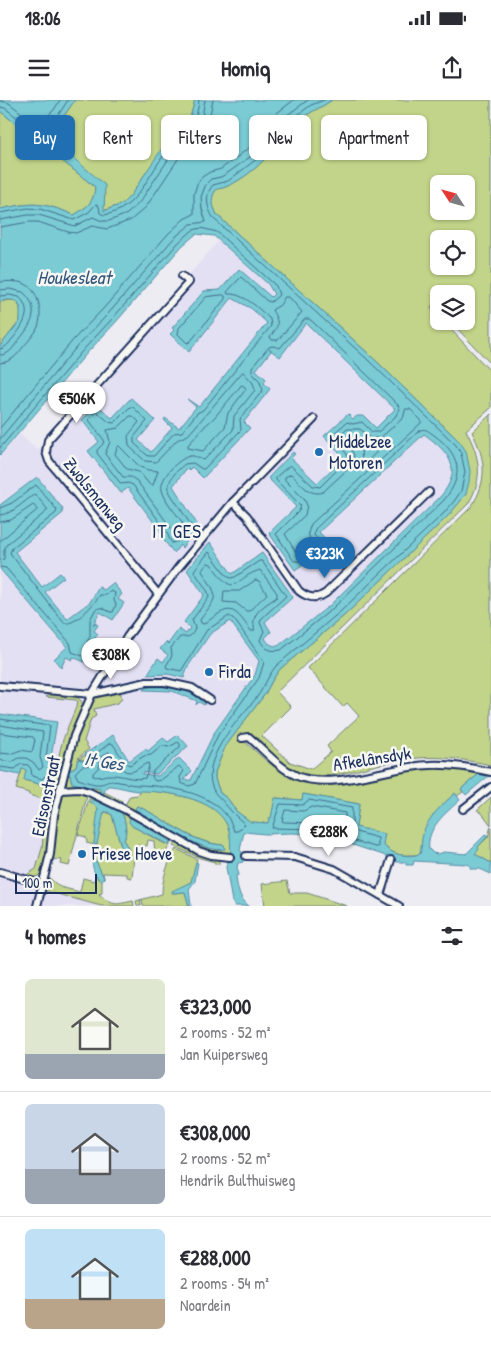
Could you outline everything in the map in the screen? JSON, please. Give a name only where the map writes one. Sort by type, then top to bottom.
[{"type":"street","name":"Zwolsmanweg","points":[[158,594],[149,586],[49,461],[46,452],[48,440],[189,282],[182,276]]},
{"type":"street","name":"Edisonstraat","points":[[37,906],[50,854],[54,815],[74,736],[92,694],[127,636],[158,594],[233,502],[314,419]]},
{"type":"street","points":[[233,502],[247,516],[299,591],[308,597],[315,598],[326,593],[429,492]]},
{"type":"street","points":[[0,686],[92,694],[147,682],[165,682],[192,688],[210,700]]},
{"type":"street","name":"Afkelânsdyk","points":[[242,738],[249,737],[281,766],[298,776],[325,782],[430,765],[460,766],[491,772]]},
{"type":"street","points":[[463,809],[491,787]]},
{"type":"street","points":[[60,790],[79,789],[89,792],[124,809],[199,851],[211,855],[230,857]]},
{"type":"street","points":[[246,856],[285,856],[303,859],[334,870],[399,906]]},
{"type":"street","points":[[380,895],[391,860]]},
{"type":"street","points":[[0,872],[42,884]]},
{"type":"shaded area","points":[[219,240],[268,284],[275,294],[310,325],[395,409],[441,447],[452,465],[450,483],[440,497],[329,606],[278,646],[220,723],[191,780],[142,774],[167,742],[163,738],[147,752],[145,749],[129,761],[113,735],[86,755],[89,762],[71,770],[59,766],[51,758],[57,722],[0,714],[0,455],[20,434],[37,450]]},
{"type":"shaded area","points":[[0,764],[45,775],[49,817],[39,880],[114,906],[0,906]]},
{"type":"green space","points":[[75,100],[195,100],[191,115],[161,115],[161,151],[131,195],[122,204],[103,211],[105,194],[72,160],[75,160],[75,115],[64,115]]},
{"type":"green space","points":[[332,100],[491,100],[491,364],[459,330],[475,330],[475,285],[430,285],[430,330],[451,330],[491,372],[491,408],[466,430],[477,458],[478,467],[478,476],[473,494],[468,504],[277,692],[291,707],[262,736],[290,762],[311,769],[331,752],[327,746],[359,716],[347,703],[343,707],[308,668],[471,507],[480,488],[483,470],[480,451],[472,432],[491,414],[491,765],[454,759],[418,758],[335,775],[304,774],[282,763],[250,732],[243,740],[278,769],[302,782],[316,785],[348,783],[404,769],[424,767],[481,772],[461,789],[463,792],[457,796],[455,793],[436,812],[424,833],[420,854],[414,855],[400,855],[392,852],[356,827],[359,804],[303,794],[302,800],[276,798],[268,823],[250,822],[236,811],[228,799],[220,793],[215,779],[215,772],[225,747],[265,694],[280,669],[345,615],[448,516],[466,494],[460,442],[371,356],[217,215],[214,208],[212,198],[217,189],[229,186],[248,174],[264,160],[311,160],[311,115],[307,115]]},
{"type":"green space","points":[[0,111],[15,123],[15,160],[61,160],[95,187],[91,201],[74,215],[38,204],[0,209]]},
{"type":"green space","points":[[16,300],[19,303],[20,321],[0,346],[0,302]]},
{"type":"green space","points":[[120,691],[122,698],[118,703],[94,709],[96,716],[91,719],[84,741],[89,749],[78,758],[85,755],[89,761],[78,759],[76,766],[71,770],[68,769],[78,736],[93,699]]},
{"type":"green space","points":[[49,694],[73,696],[81,700],[83,704],[63,768],[59,766],[60,751],[78,702],[76,700],[46,697]]},
{"type":"green space","points":[[22,769],[27,770],[24,780],[48,786],[50,776],[57,771],[62,772],[49,819],[46,819],[43,815],[45,800],[16,789]]},
{"type":"green space","points":[[67,774],[70,775],[72,783],[101,789],[100,792],[103,794],[104,792],[122,801],[120,805],[66,788],[64,786]]},
{"type":"green space","points":[[141,790],[177,795],[190,798],[214,809],[228,827],[231,854],[214,854],[199,849],[124,807],[130,796],[138,795]],"holes":[[[137,806],[200,840],[224,845],[222,850],[199,845],[188,840],[135,809]]]},
{"type":"green space","points":[[67,792],[78,792],[87,796],[69,866],[61,864],[62,860],[51,859],[56,820],[62,795]]},
{"type":"green space","points":[[92,796],[121,810],[171,839],[164,855],[155,856],[154,841],[148,840],[147,846],[135,845],[132,878],[127,877],[127,874],[103,873],[104,878],[94,857],[103,814],[106,812],[112,815],[121,846],[125,843],[125,823],[122,813],[102,803],[92,803],[98,807],[98,817],[94,845],[87,843],[86,837],[78,835],[89,799]],"holes":[[[130,817],[170,841],[165,844],[132,826]]]},
{"type":"green space","points":[[491,797],[491,825],[482,813],[477,810]]},
{"type":"green space","points":[[44,826],[49,826],[49,841],[44,868],[34,878],[27,877],[28,874],[36,869],[42,848]]},
{"type":"green space","points":[[491,826],[491,863],[475,854],[477,848],[488,837]]},
{"type":"green space","points":[[175,843],[200,854],[217,858],[220,864],[215,864],[215,862],[200,858],[173,846]]},
{"type":"green space","points":[[176,849],[197,859],[191,882],[172,892],[185,892],[189,906],[143,906],[142,900],[140,900],[141,906],[137,906],[136,901],[162,894],[166,871]]},
{"type":"green space","points":[[96,874],[98,879],[102,880],[102,893],[99,894],[114,904],[133,901],[134,906],[101,906],[46,891],[45,894],[43,891],[48,877],[60,887],[80,892],[83,878],[94,881]]},
{"type":"green space","points":[[287,881],[290,893],[307,893],[347,906],[265,906],[262,884]]},
{"type":"water","points":[[0,100],[75,100],[64,115],[15,115],[15,123],[0,111]]},
{"type":"water","points":[[195,100],[332,100],[307,115],[249,115],[249,160],[264,160],[248,174],[229,186],[217,189],[212,198],[214,208],[217,215],[371,356],[460,442],[466,451],[470,471],[469,482],[466,494],[448,516],[345,615],[280,669],[265,694],[225,747],[215,772],[215,779],[220,793],[228,799],[236,811],[251,822],[268,823],[269,818],[271,818],[275,798],[302,800],[303,794],[359,804],[356,827],[385,834],[383,844],[386,848],[395,853],[405,855],[420,854],[422,836],[428,822],[455,793],[460,800],[438,821],[431,834],[429,849],[433,853],[438,854],[444,852],[466,854],[486,834],[488,836],[478,847],[479,849],[475,854],[491,863],[491,874],[480,869],[471,869],[466,864],[414,861],[413,865],[406,865],[406,862],[397,862],[383,855],[344,842],[313,834],[244,832],[240,850],[243,862],[238,863],[239,875],[236,875],[239,892],[249,906],[235,906],[232,902],[226,867],[231,859],[230,833],[221,816],[211,808],[200,802],[161,792],[138,791],[107,786],[103,794],[100,792],[100,789],[72,783],[70,775],[58,771],[53,777],[50,777],[48,786],[24,780],[26,770],[22,769],[20,775],[0,771],[0,714],[57,722],[51,758],[58,761],[59,766],[71,770],[76,766],[78,759],[89,762],[85,754],[113,735],[129,761],[145,749],[148,751],[163,738],[168,742],[178,735],[188,746],[157,774],[143,772],[142,774],[158,776],[179,758],[192,771],[183,780],[191,780],[214,733],[255,675],[259,661],[230,621],[210,634],[187,668],[184,678],[168,674],[147,675],[158,658],[163,662],[168,655],[160,649],[166,642],[168,644],[179,629],[186,634],[190,628],[184,622],[204,595],[187,570],[210,542],[232,574],[262,553],[293,597],[265,622],[271,632],[265,638],[267,642],[278,646],[329,606],[440,497],[451,478],[452,470],[446,454],[424,434],[319,532],[329,543],[324,548],[327,552],[316,563],[309,557],[295,570],[269,533],[296,507],[268,478],[293,452],[295,454],[291,458],[317,483],[344,458],[324,436],[348,414],[353,419],[357,416],[364,416],[376,428],[395,409],[306,323],[280,357],[269,349],[271,351],[256,370],[266,379],[264,383],[270,389],[244,422],[250,428],[203,478],[192,467],[189,470],[187,468],[173,486],[199,527],[191,532],[192,535],[182,548],[180,545],[174,553],[162,538],[164,536],[128,488],[121,493],[88,451],[99,442],[82,420],[89,413],[86,408],[93,401],[112,418],[131,398],[155,420],[138,440],[151,452],[172,428],[164,420],[165,418],[179,428],[196,407],[187,399],[199,407],[267,323],[252,309],[232,298],[189,352],[170,334],[174,330],[172,328],[204,291],[220,290],[239,269],[271,297],[274,294],[268,284],[214,236],[196,234],[182,246],[0,455],[0,346],[20,321],[20,306],[18,305],[19,303],[13,300],[0,302],[0,209],[38,204],[74,215],[89,204],[95,187],[61,160],[75,159],[105,185],[104,211],[122,204],[131,195],[161,150],[161,160],[239,160],[239,115],[191,115]]},
{"type":"water","points":[[37,477],[63,509],[63,513],[15,552],[42,587],[60,573],[64,577],[45,592],[67,619],[90,602],[99,587],[104,590],[113,583],[122,594],[118,599],[124,603],[113,620],[100,612],[93,625],[95,623],[98,625],[94,631],[98,634],[91,644],[101,650],[91,665],[73,657],[72,660],[66,657],[61,668],[54,659],[67,647],[0,569],[0,505]]},
{"type":"water","points":[[166,687],[187,692],[205,703],[204,705],[199,702],[196,705],[197,701],[172,691],[143,690],[144,688]]},
{"type":"water","points":[[481,772],[491,774],[466,795],[461,789]]},
{"type":"water","points":[[92,799],[122,813],[126,827],[124,841],[129,850],[128,854],[121,846],[112,815],[104,812],[94,857],[104,878],[101,881],[95,874],[92,864],[96,847],[94,843],[98,808],[90,802]]},
{"type":"water","points":[[137,806],[201,840],[212,844],[224,845],[225,849],[205,847],[193,842],[135,809]]},
{"type":"water","points":[[130,817],[170,841],[169,845],[132,826],[129,822]]},
{"type":"water","points":[[196,862],[198,863],[195,881],[189,889],[191,906],[189,906],[185,892],[172,893],[172,891],[191,882]]},
{"type":"place","name":"Middelzee Motoren","points":[[319,452]]},
{"type":"place","name":"Firda","points":[[209,672]]},
{"type":"place","name":"Friese Hoeve","points":[[82,854]]},
{"type":"district","name":"IT GES","points":[[177,531]]},
{"type":"water label","name":"Houkesleat","points":[[74,277]]},
{"type":"water label","name":"It Ges","points":[[104,761]]}]
